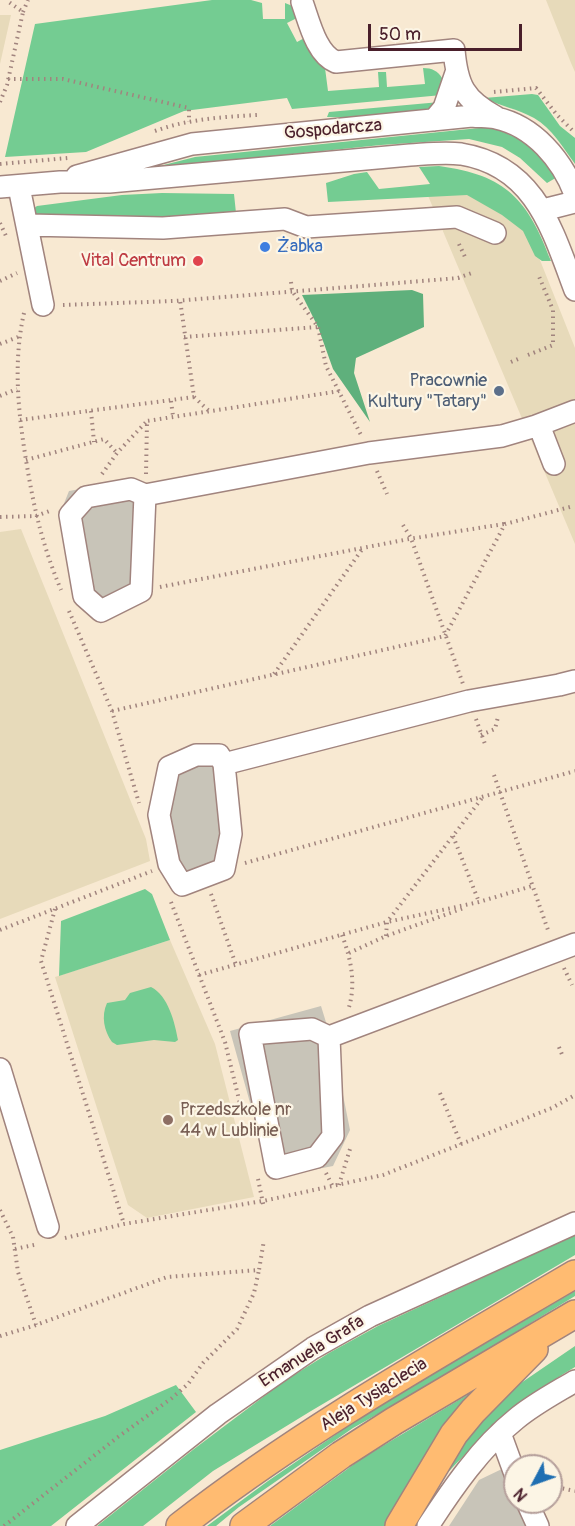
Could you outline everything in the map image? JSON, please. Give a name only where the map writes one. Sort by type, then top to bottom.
[{"type":"main road","name":"Aleja Tysiąclecia","points":[[180,1526],[267,1463],[411,1371],[575,1274]]},
{"type":"main road","name":"Aleja Tysiąclecia","points":[[244,1526],[341,1455],[568,1318]]},
{"type":"main road","points":[[399,1526],[434,1465],[461,1426],[491,1392],[568,1318]]},
{"type":"street","points":[[300,1],[327,30],[343,61],[454,50],[456,73],[462,88],[480,109],[496,118]]},
{"type":"street","points":[[435,120],[444,108],[456,73]]},
{"type":"street","name":"Gospodarcza","points":[[60,182],[192,144],[472,116],[496,118],[529,131],[561,165],[575,194]]},
{"type":"street","name":"Gospodarcza","points":[[10,187],[60,182],[109,182],[442,153],[479,158],[499,166],[531,193],[543,210],[575,290]]},
{"type":"street","points":[[10,187],[28,225],[43,306]]},
{"type":"street","points":[[543,210],[575,202]]},
{"type":"street","points":[[28,225],[163,228],[285,219],[306,227],[457,217],[495,233]]},
{"type":"street","points":[[146,495],[141,591],[101,611],[84,596],[70,515],[86,497],[131,489],[146,495],[369,453],[502,436],[575,411]]},
{"type":"street","points":[[542,433],[554,464]]},
{"type":"street","points":[[225,764],[469,701],[559,686],[575,681]]},
{"type":"street","points":[[196,755],[219,755],[225,764],[231,834],[214,873],[183,885],[170,864],[159,815],[169,767],[196,755]]},
{"type":"street","points":[[335,1035],[333,1136],[317,1156],[276,1167],[250,1034],[312,1029],[335,1035],[565,948]]},
{"type":"street","points":[[0,1069],[48,1227]]},
{"type":"street","name":"Emanuela Grafa","points":[[77,1526],[218,1414],[313,1348],[370,1316],[575,1223]]},
{"type":"street","points":[[428,1526],[450,1491],[500,1433],[532,1407],[575,1381]]},
{"type":"street","points":[[500,1433],[508,1454]]},
{"type":"path","points":[[6,0],[23,12]]},
{"type":"path","points":[[0,102],[28,0]]},
{"type":"path","points":[[8,79],[63,79],[189,108],[189,122]]},
{"type":"path","points":[[0,223],[9,242]]},
{"type":"path","points":[[459,244],[465,257]]},
{"type":"path","points":[[0,281],[23,270]]},
{"type":"path","points":[[0,344],[18,337],[43,306],[180,300],[458,278],[472,273]]},
{"type":"path","points":[[528,355],[553,345],[553,310],[538,274]]},
{"type":"path","points":[[291,282],[292,291],[318,327],[326,366],[340,391],[387,494]]},
{"type":"path","points":[[180,300],[194,397],[209,411]]},
{"type":"path","points":[[184,337],[318,327]]},
{"type":"path","points":[[18,337],[17,389],[26,460],[36,516],[45,549],[64,599]]},
{"type":"path","points":[[511,362],[518,359]]},
{"type":"path","points":[[0,396],[17,389]]},
{"type":"path","points":[[146,495],[147,421],[340,391]]},
{"type":"path","points":[[20,420],[194,397]]},
{"type":"path","points":[[171,401],[173,416]]},
{"type":"path","points":[[91,411],[94,442]]},
{"type":"path","points":[[26,460],[104,439],[117,453]]},
{"type":"path","points":[[141,591],[411,538],[505,524],[570,507]]},
{"type":"path","points":[[112,711],[445,636],[505,524]]},
{"type":"path","points":[[403,525],[411,538],[485,744]]},
{"type":"path","points":[[273,675],[364,548]]},
{"type":"path","points":[[68,609],[112,711],[142,812]]},
{"type":"path","points":[[236,965],[214,873],[575,771]]},
{"type":"path","points":[[494,775],[532,886],[565,948],[572,985]]},
{"type":"path","points":[[386,936],[387,922],[482,797]]},
{"type":"path","points":[[453,836],[479,902]]},
{"type":"path","points":[[0,930],[170,864]]},
{"type":"path","points":[[349,953],[386,936],[479,902],[532,886]]},
{"type":"path","points":[[170,899],[225,1042],[244,1121]]},
{"type":"path","points":[[199,975],[387,922],[479,902]]},
{"type":"path","points":[[55,909],[42,961],[124,1224]]},
{"type":"path","points":[[335,1035],[354,991],[349,953],[342,935]]},
{"type":"path","points":[[559,1047],[563,1057]]},
{"type":"path","points":[[440,1093],[461,1144]]},
{"type":"path","points":[[339,1185],[351,1145]]},
{"type":"path","points":[[257,1178],[264,1208]]},
{"type":"path","points":[[0,1210],[13,1237],[18,1272],[36,1325]]},
{"type":"path","points":[[4,1526],[188,1384],[203,1363],[237,1329],[247,1312],[260,1270],[264,1240]]},
{"type":"path","points":[[0,1336],[167,1277],[260,1270]]},
{"type":"shaded area","points":[[546,0],[575,0],[575,72],[571,63]]},
{"type":"shaded area","points":[[0,15],[11,15],[0,64]]},
{"type":"shaded area","points":[[469,190],[528,230],[575,348],[575,544],[426,191]]},
{"type":"shaded area","points":[[136,479],[153,487],[146,597],[106,620],[81,602],[59,516],[69,491]]},
{"type":"shaded area","points":[[21,529],[146,839],[150,861],[0,919],[0,532]]},
{"type":"shaded area","points":[[220,747],[230,875],[182,893],[164,861],[163,763]]},
{"type":"shaded area","name":"Przedszkole nr 44 w Lublinie","points":[[170,940],[215,1044],[254,1197],[147,1218],[128,1205],[55,977]]},
{"type":"shaded area","points":[[321,1006],[333,1045],[350,1130],[333,1166],[271,1178],[230,1031]]},
{"type":"shaded area","points":[[503,1468],[503,1514],[524,1514],[529,1526],[449,1526],[479,1480]]},
{"type":"green space","points":[[212,0],[251,0],[262,3],[263,19],[285,19],[285,3],[295,7],[301,16],[287,23],[297,42],[310,35],[325,68],[328,91],[379,87],[378,72],[386,72],[387,87],[425,84],[423,68],[434,70],[442,78],[442,95],[292,109],[287,98],[184,111],[86,152],[5,157],[35,24]]},
{"type":"green space","points":[[538,95],[560,126],[575,138],[575,164],[557,139],[540,122],[522,112],[484,98]]},
{"type":"green space","points":[[440,102],[431,113],[366,118],[327,117],[329,112]]},
{"type":"green space","points":[[489,127],[529,145],[559,176],[547,183],[520,158],[502,147],[469,139],[381,145],[148,169],[195,157]]},
{"type":"green space","points":[[439,166],[482,176],[512,194],[533,222],[551,261],[542,261],[535,256],[523,231],[502,215],[467,195],[328,202],[326,183],[367,172],[379,189],[430,184],[419,167]]},
{"type":"green space","points":[[234,194],[236,213],[183,219],[34,218],[33,209],[37,206],[122,195]]},
{"type":"green space","points":[[412,290],[423,294],[424,327],[356,358],[354,373],[370,422],[333,369],[318,327],[302,295]]},
{"type":"green space","points":[[145,889],[152,894],[170,940],[59,976],[61,921]]},
{"type":"green space","points":[[151,987],[162,996],[166,1003],[173,1018],[178,1040],[175,1042],[154,1040],[117,1045],[112,1042],[104,1023],[107,1003],[125,1000],[130,993]]},
{"type":"green space","points":[[575,1235],[575,1255],[213,1471],[143,1526],[97,1526],[283,1382],[329,1353],[378,1326]]},
{"type":"green space","points":[[575,1291],[575,1296],[424,1388],[353,1428],[239,1507],[216,1526],[207,1526],[370,1411]]},
{"type":"green space","points":[[575,1346],[575,1367],[537,1392],[503,1419],[440,1481],[462,1444],[502,1396]]},
{"type":"green space","points":[[176,1385],[196,1412],[51,1526],[0,1526],[0,1450],[105,1416]]},
{"type":"green space","points":[[477,1389],[390,1526],[270,1526],[361,1459]]},
{"type":"place","name":"Żabka","points":[[265,247]]},
{"type":"place","name":"Vital Centrum","points":[[198,261]]},
{"type":"place","name":"Pracownie Kultury \"Tatary\"","points":[[499,391]]},
{"type":"place","name":"Przedszkole nr 44 w Lublinie","points":[[168,1120]]}]
